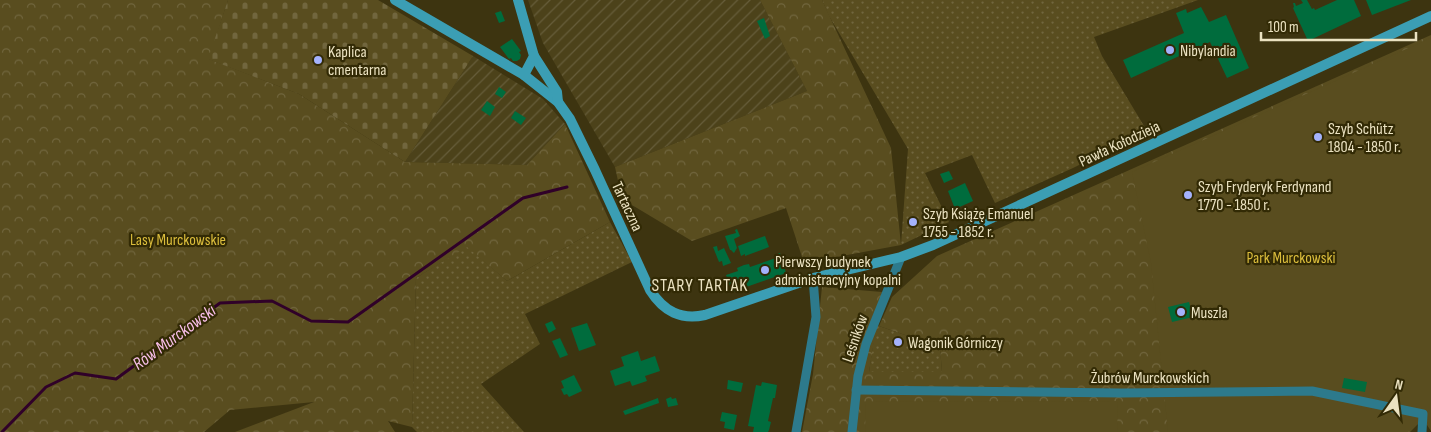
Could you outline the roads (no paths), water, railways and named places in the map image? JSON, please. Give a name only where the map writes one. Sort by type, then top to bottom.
[{"type":"street","name":"Tartaczna","points":[[396,0],[524,75],[558,102],[570,118],[650,290],[662,305],[679,315]]},
{"type":"street","name":"Tartaczna","points":[[518,0],[534,56],[557,92],[558,102]]},
{"type":"street","name":"Pawła Kołodzieja","points":[[679,315],[692,318],[705,315],[813,278],[901,257],[954,235],[1431,16]]},
{"type":"street","points":[[524,75],[534,56]]},
{"type":"street","name":"Leśników","points":[[852,432],[858,376],[866,344],[901,257]]},
{"type":"street","points":[[796,432],[816,317],[813,278]]},
{"type":"street","name":"Żubrów Murckowskich","points":[[856,390],[1121,393],[1312,391],[1423,414],[1422,432]]},
{"type":"waterway","name":"Rów Murckowski","points":[[2,432],[46,387],[75,373],[116,379],[220,303],[272,301],[311,321],[348,322],[523,198],[567,187]]},
{"type":"place","name":"Nibylandia","points":[[1170,50]]},
{"type":"place","name":"Kaplica cmentarna","points":[[318,60]]},
{"type":"place","name":"Szyb Schütz 1804 - 1850 r.","points":[[1318,137]]},
{"type":"place","name":"Szyb Fryderyk Ferdynand 1770 - 1850 r.","points":[[1188,195]]},
{"type":"place","name":"Szyb Książę Emanuel 1755 - 1852 r.","points":[[913,222]]},
{"type":"place","name":"Pierwszy budynek administracyjny kopalni","points":[[765,270]]},
{"type":"place","name":"Muszla","points":[[1181,312]]},
{"type":"place","name":"Wagonik Górniczy","points":[[898,342]]},
{"type":"district","name":"STARY TARTAK","points":[[700,285]]},
{"type":"park label","name":"Lasy Murckowskie","points":[[178,239]]},
{"type":"park label","name":"Park Murckowski","points":[[1291,257]]}]
